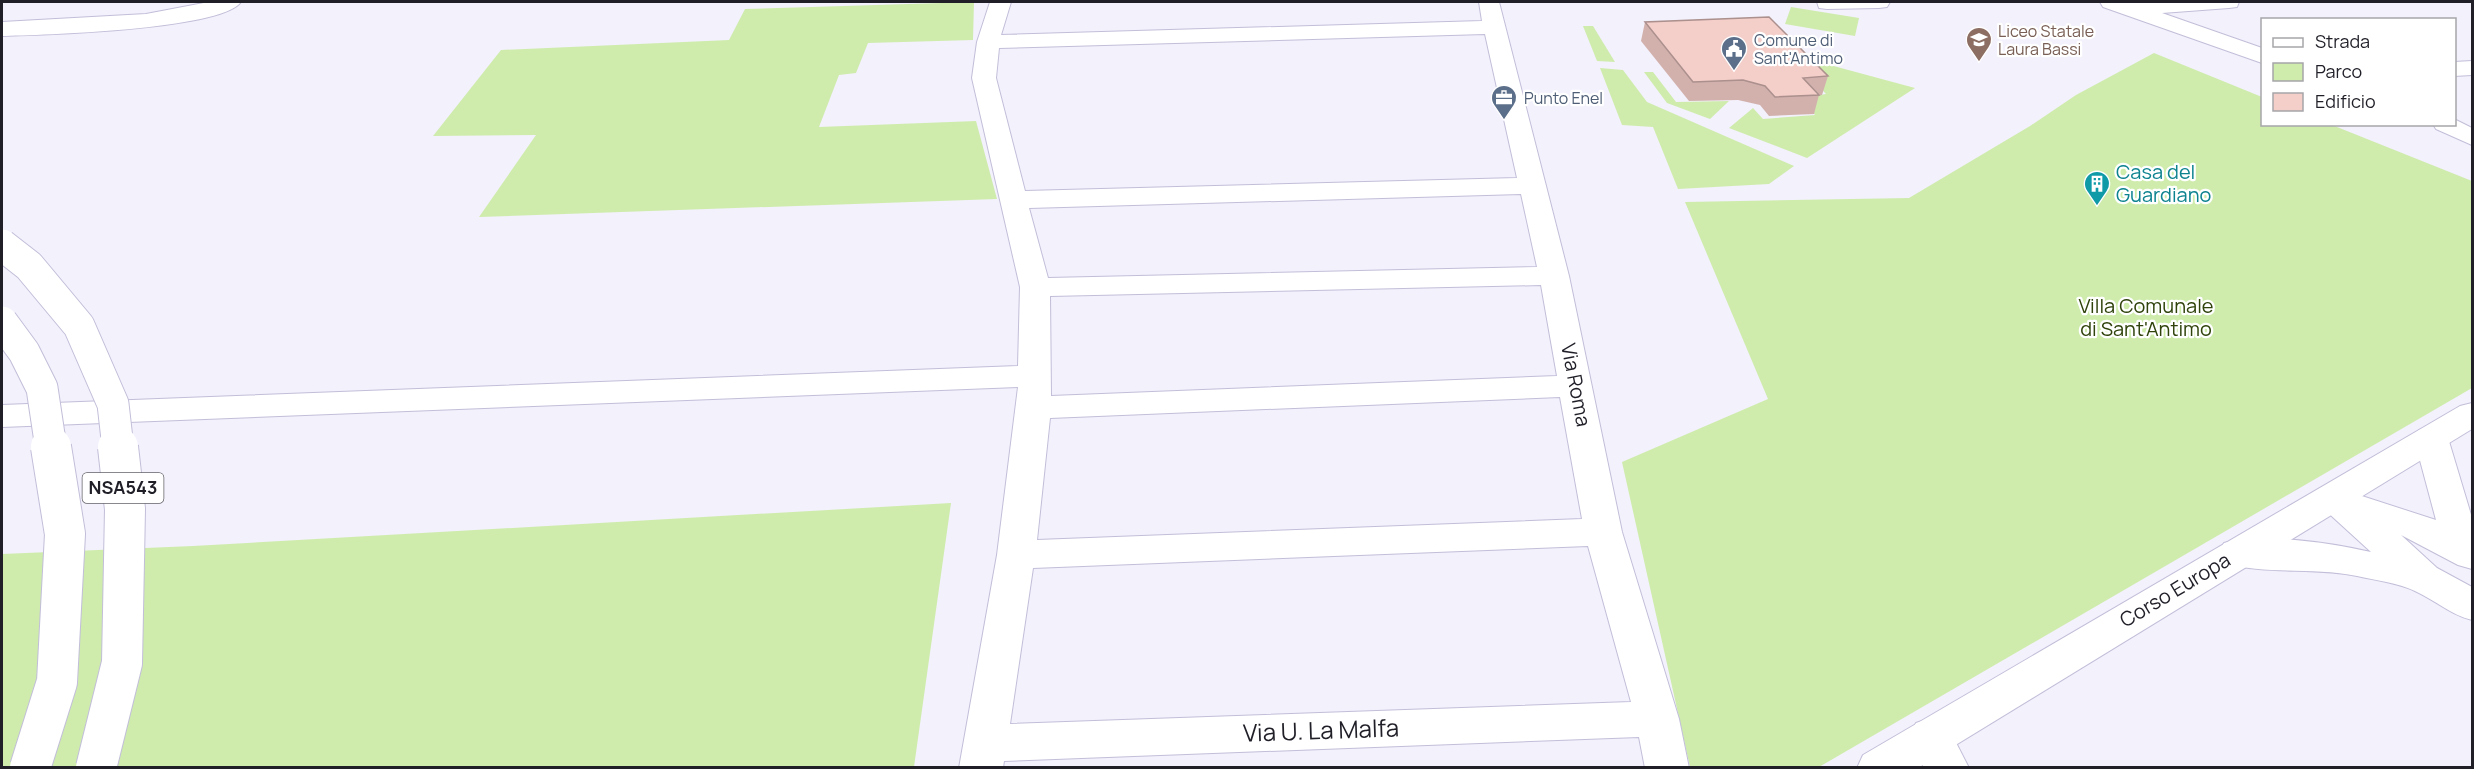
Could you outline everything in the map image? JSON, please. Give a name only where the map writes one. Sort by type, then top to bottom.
[{"type":"main road","points":[[2,29],[126,23],[215,7],[230,2]]},
{"type":"main road","points":[[983,755],[1016,555],[1034,392],[1035,287],[984,78],[988,42],[1000,2]]},
{"type":"main road","points":[[1827,3],[1879,2]]},
{"type":"main road","points":[[2119,5],[2229,2]]},
{"type":"main road","points":[[2119,5],[2261,56]]},
{"type":"main road","points":[[988,42],[1492,14]]},
{"type":"main road","name":"Via Roma","points":[[1492,14],[1554,276],[1577,386],[1603,532],[1657,719],[1667,768]]},
{"type":"main road","points":[[2456,69],[2472,68]]},
{"type":"main road","points":[[2449,126],[2472,137]]},
{"type":"main road","points":[[1013,200],[1533,186]]},
{"type":"main road","name":"NSA543","points":[[2,245],[29,266],[78,326],[114,404],[125,509],[122,663],[96,768]]},
{"type":"main road","points":[[1035,287],[1554,276]]},
{"type":"main road","name":"NSA543","points":[[2,322],[24,352],[42,388],[65,534],[57,682],[30,768]]},
{"type":"main road","points":[[2,416],[1034,392],[1577,386]]},
{"type":"main road","name":"Corso Europa","points":[[1879,768],[1939,752],[2237,553],[2472,414]]},
{"type":"main road","points":[[2431,438],[2451,514],[2472,548]]},
{"type":"main road","points":[[2331,499],[2392,515],[2443,537],[2472,555]]},
{"type":"main road","points":[[2331,499],[2369,528],[2424,578],[2472,605]]},
{"type":"main road","points":[[1016,555],[1603,532]]},
{"type":"main road","points":[[2237,553],[2321,556],[2424,578]]},
{"type":"main road","name":"Via U. La Malfa","points":[[983,755],[1657,719]]},
{"type":"green space","points":[[974,2],[973,40],[868,43],[856,73],[839,75],[819,127],[976,121],[997,199],[479,217],[536,135],[433,136],[501,50],[729,40],[745,9]]},
{"type":"green space","points":[[1791,7],[1859,18],[1855,36],[1785,24]]},
{"type":"green space","points":[[1583,26],[1593,26],[1615,62],[1597,61]]},
{"type":"green space","name":"Villa Comunale di Sant'Antimo","points":[[2154,53],[2261,97],[2261,126],[2334,126],[2472,181],[2472,388],[1819,767],[1690,767],[1622,462],[1768,399],[1685,202],[1909,198],[2030,126],[2076,95]]},
{"type":"green space","points":[[1815,61],[1915,88],[1807,158],[1729,128],[1753,108],[1763,119],[1815,115],[1801,98],[1826,94],[1799,65]]},
{"type":"green space","points":[[1600,68],[1623,70],[1647,102],[1794,166],[1769,184],[1678,189],[1653,127],[1622,125]]},
{"type":"green space","points":[[1644,72],[1653,72],[1676,102],[1729,101],[1710,119],[1667,103]]},
{"type":"green space","points":[[951,503],[914,767],[2,767],[2,554],[193,546]]},
{"type":"building","name":"Comune di Sant'Antimo","points":[[1769,17],[1828,76],[1803,78],[1819,95],[1775,97],[1765,86],[1743,80],[1693,82],[1645,22]]},
{"type":"place","name":"Liceo Statale Laura Bassi","points":[[1979,63]]},
{"type":"place","name":"Comune di Sant'Antimo","points":[[1734,72]]},
{"type":"place","name":"Punto Enel","points":[[1504,121]]},
{"type":"place","name":"Casa del Guardiano","points":[[2097,207]]}]
